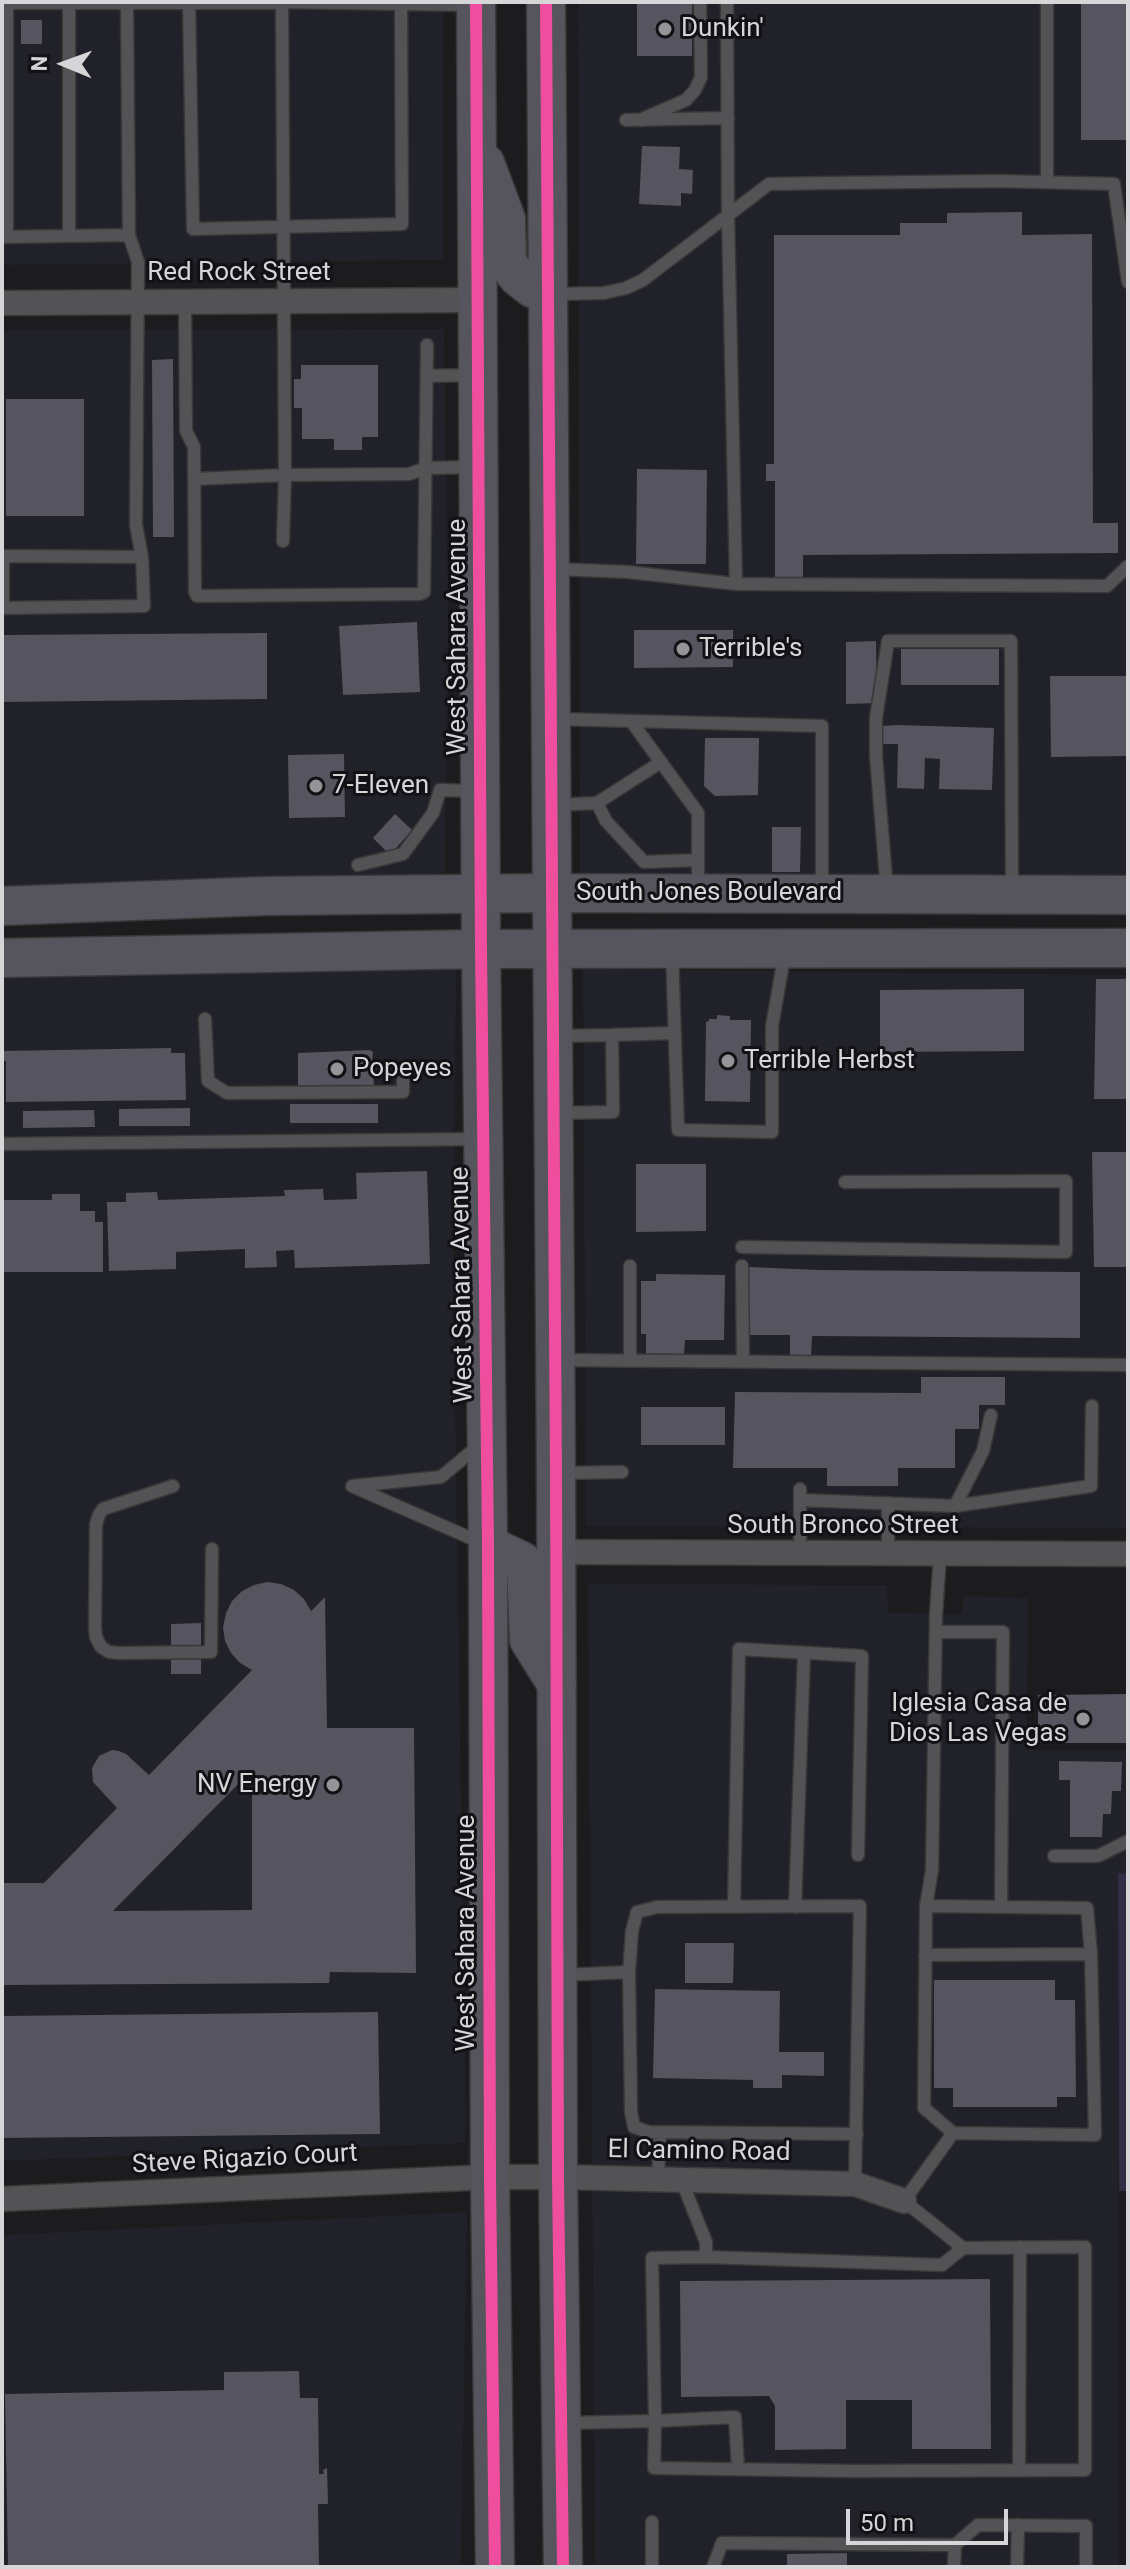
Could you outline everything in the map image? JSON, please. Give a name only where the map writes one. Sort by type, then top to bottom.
[{"type":"main road","points":[[546,2],[557,1552],[558,2177],[563,2567]]},
{"type":"main road","name":"West Sahara Avenue","points":[[476,3],[495,2567]]},
{"type":"main road","points":[[476,139],[506,219],[507,263],[532,288],[548,294]]},
{"type":"main road","name":"South Jones Boulevard","points":[[2,906],[265,896],[552,893],[698,877],[822,893],[1128,895]]},
{"type":"main road","points":[[2,958],[481,949],[1128,948]]},
{"type":"main road","points":[[488,1545],[522,1561],[526,1567],[529,1640],[557,1685]]},
{"type":"street","name":"Red Rock Street","points":[[2,303],[477,300]]},
{"type":"street","name":"South Bronco Street","points":[[557,1552],[1128,1554]]},
{"type":"street","name":"El Camino Road","points":[[490,2177],[855,2184],[904,2201]]},
{"type":"street","name":"Steve Rigazio Court","points":[[2,2199],[490,2177]]},
{"type":"lane","points":[[282,2],[283,541]]},
{"type":"lane","points":[[640,120],[686,100],[695,90],[701,77],[700,2]]},
{"type":"lane","points":[[727,2],[736,584]]},
{"type":"lane","points":[[1047,2],[1047,182]]},
{"type":"lane","points":[[129,235],[4,237],[5,3],[476,3]]},
{"type":"lane","points":[[69,3],[69,236]]},
{"type":"lane","points":[[127,3],[129,235],[138,262],[136,525],[142,557],[144,606],[3,608],[3,556],[142,557]]},
{"type":"lane","points":[[189,3],[193,229],[402,224],[401,3]]},
{"type":"lane","points":[[626,120],[728,118]]},
{"type":"lane","points":[[548,294],[604,293],[643,280],[769,184],[999,181],[1114,184],[1128,282]]},
{"type":"lane","points":[[185,302],[186,431],[194,447],[197,596],[420,594],[426,588],[427,345]]},
{"type":"lane","points":[[427,376],[478,375]]},
{"type":"lane","points":[[194,479],[409,474],[426,468],[478,467]]},
{"type":"lane","points":[[549,569],[628,572],[736,584],[1107,586],[1128,566]]},
{"type":"lane","points":[[888,894],[876,756],[876,718],[888,641],[1011,641],[1012,893]]},
{"type":"lane","points":[[551,719],[822,726],[822,893]]},
{"type":"lane","points":[[597,803],[606,821],[644,862],[698,877],[698,813],[631,721]]},
{"type":"lane","points":[[551,806],[597,803],[661,762]]},
{"type":"lane","points":[[358,865],[403,854],[433,813],[440,790],[480,791]]},
{"type":"lane","points":[[671,950],[678,1130],[772,1132],[772,1026],[786,949]]},
{"type":"lane","points":[[205,1019],[208,1081],[227,1093],[403,1092],[403,1080]]},
{"type":"lane","points":[[553,1036],[675,1033]]},
{"type":"lane","points":[[553,1113],[613,1112],[612,1035]]},
{"type":"lane","points":[[2,1144],[484,1139]]},
{"type":"lane","points":[[742,1247],[1066,1252],[1066,1181],[845,1182]]},
{"type":"lane","points":[[630,1266],[630,1361]]},
{"type":"lane","points":[[742,1266],[743,1362]]},
{"type":"lane","points":[[555,1360],[1128,1365]]},
{"type":"lane","points":[[800,1553],[800,1495],[955,1506],[1091,1486],[1092,1406]]},
{"type":"lane","points":[[955,1506],[983,1451],[991,1415]]},
{"type":"lane","points":[[486,1439],[441,1477],[352,1486],[488,1545]]},
{"type":"lane","points":[[556,1473],[622,1472]]},
{"type":"lane","points":[[173,1486],[103,1509],[99,1515],[96,1524],[95,1628],[101,1647],[119,1653],[211,1652],[212,1549]]},
{"type":"lane","points":[[888,1503],[888,1553]]},
{"type":"lane","points":[[926,1906],[1087,1908],[1095,2135],[953,2133],[924,2108],[926,1906],[932,1870],[940,1555]]},
{"type":"lane","points":[[936,1632],[1003,1632],[1001,1907]]},
{"type":"lane","points":[[734,1907],[739,1649],[862,1656],[858,1855]]},
{"type":"lane","points":[[795,1907],[804,1654]]},
{"type":"lane","points":[[1054,1856],[1098,1856],[1128,1841]]},
{"type":"lane","points":[[855,2184],[857,2134],[860,1906],[657,1907],[637,1912],[632,1931],[629,1972],[631,2112],[634,2127],[649,2132],[857,2134]]},
{"type":"lane","points":[[925,1955],[1091,1954]]},
{"type":"lane","points":[[557,1975],[629,1972]]},
{"type":"lane","points":[[660,2132],[669,2179],[706,2242],[706,2257]]},
{"type":"lane","points":[[953,2133],[904,2201],[963,2248]]},
{"type":"lane","points":[[1019,2470],[1020,2247]]},
{"type":"lane","points":[[1085,2247],[1085,2470],[654,2468],[652,2258],[706,2257],[942,2265],[963,2248],[1085,2247]]},
{"type":"lane","points":[[561,2423],[735,2417],[738,2469]]},
{"type":"lane","points":[[652,2522],[652,2567]]},
{"type":"lane","points":[[713,2567],[722,2543],[955,2545],[978,2525],[1018,2525],[1086,2526],[1086,2567]]},
{"type":"lane","points":[[1017,2567],[1018,2525]]},
{"type":"lane","points":[[954,2567],[955,2545]]},
{"type":"shaded area","points":[[2,2],[443,2],[443,260],[2,265]]},
{"type":"shaded area","points":[[578,2],[1128,2],[1128,880],[580,879]]},
{"type":"shaded area","points":[[444,329],[448,611],[445,873],[2,888],[2,330]]},
{"type":"shaded area","points":[[456,967],[453,1267],[466,2143],[2,2161],[2,975]]},
{"type":"shaded area","points":[[583,969],[1128,975],[1128,1528],[586,1526]]},
{"type":"shaded area","points":[[588,1584],[887,1585],[888,1613],[963,1614],[963,1596],[1028,1598],[1027,1750],[1128,1750],[1128,1874],[1118,1874],[1119,2567],[595,2567]]},
{"type":"shaded area","points":[[1118,1873],[1128,1874],[1128,2191],[1119,2191]]},
{"type":"shaded area","points":[[467,2212],[461,2567],[2,2567],[2,2235]]},
{"type":"building","name":"Dunkin'","points":[[637,2],[692,2],[692,56],[637,56]]},
{"type":"building","points":[[1081,2],[1128,2],[1128,140],[1081,140]]},
{"type":"building","points":[[21,20],[42,20],[42,44],[21,44]]},
{"type":"building","points":[[642,146],[680,147],[679,169],[693,170],[692,194],[681,193],[681,206],[639,204]]},
{"type":"building","points":[[1022,212],[1022,235],[1092,234],[1093,523],[1118,523],[1118,553],[803,555],[803,578],[775,578],[775,481],[766,481],[766,464],[774,464],[774,235],[900,235],[900,223],[947,223],[947,213]]},
{"type":"building","points":[[173,359],[174,537],[153,537],[152,360]]},
{"type":"building","points":[[301,365],[378,365],[378,437],[362,437],[362,450],[334,450],[334,439],[302,439],[302,408],[294,408],[294,379],[301,379]]},
{"type":"building","points":[[6,399],[84,399],[84,516],[6,516]]},
{"type":"building","points":[[637,469],[707,470],[706,564],[636,564]]},
{"type":"building","points":[[417,622],[420,692],[343,695],[339,626]]},
{"type":"building","name":"Terrible's","points":[[634,630],[733,630],[733,667],[634,668]]},
{"type":"building","points":[[267,633],[267,699],[2,702],[2,635]]},
{"type":"building","points":[[876,641],[877,703],[846,704],[846,642]]},
{"type":"building","points":[[901,649],[999,649],[999,685],[901,685]]},
{"type":"building","points":[[1050,676],[1128,676],[1128,756],[1051,757]]},
{"type":"building","points":[[880,726],[994,728],[992,790],[939,789],[940,759],[925,758],[924,789],[897,788],[898,744],[879,744]]},
{"type":"building","points":[[705,738],[759,738],[758,795],[715,796],[704,786]]},
{"type":"building","name":"7-Eleven","points":[[344,754],[345,817],[289,818],[288,755]]},
{"type":"building","points":[[395,814],[412,830],[390,855],[373,838]]},
{"type":"building","points":[[772,827],[801,827],[800,872],[772,872]]},
{"type":"building","points":[[1096,979],[1128,979],[1128,1099],[1094,1099]]},
{"type":"building","points":[[1024,989],[1024,1051],[880,1052],[880,990]]},
{"type":"building","name":"Terrible Herbst","points":[[717,1015],[730,1016],[730,1020],[751,1020],[750,1102],[705,1101],[706,1022],[717,1019]]},
{"type":"building","points":[[171,1048],[171,1053],[185,1053],[186,1100],[6,1102],[6,1061],[2,1061],[2,1051]]},
{"type":"building","name":"Popeyes","points":[[373,1052],[372,1063],[376,1063],[374,1085],[328,1089],[329,1086],[298,1086],[298,1053]]},
{"type":"building","points":[[290,1104],[378,1104],[378,1123],[290,1123]]},
{"type":"building","points":[[190,1108],[190,1126],[119,1126],[119,1109]]},
{"type":"building","points":[[94,1110],[95,1127],[23,1128],[23,1111]]},
{"type":"building","points":[[1092,1152],[1128,1152],[1128,1267],[1094,1267]]},
{"type":"building","points":[[636,1164],[706,1164],[706,1231],[636,1232]]},
{"type":"building","points":[[427,1171],[430,1264],[295,1268],[294,1250],[276,1251],[277,1267],[245,1268],[245,1249],[176,1252],[176,1269],[109,1271],[107,1202],[126,1202],[126,1193],[157,1192],[158,1200],[285,1196],[284,1190],[323,1189],[324,1200],[357,1199],[356,1173]]},
{"type":"building","points":[[52,1194],[80,1194],[80,1211],[95,1211],[95,1222],[103,1222],[103,1272],[2,1272],[2,1200],[52,1200]]},
{"type":"building","points":[[749,1267],[1080,1272],[1080,1338],[812,1336],[811,1357],[790,1357],[790,1335],[748,1335]]},
{"type":"building","points":[[656,1274],[725,1275],[724,1340],[685,1340],[684,1356],[646,1356],[646,1334],[641,1334],[641,1281],[656,1281]]},
{"type":"building","points":[[921,1377],[1005,1377],[1005,1405],[979,1405],[979,1429],[955,1429],[955,1468],[898,1468],[898,1486],[827,1486],[827,1468],[733,1468],[735,1392],[921,1393]]},
{"type":"building","points":[[641,1407],[725,1407],[725,1445],[641,1445]]},
{"type":"building","name":"NV Energy","points":[[267,1582],[281,1584],[304,1599],[311,1611],[325,1597],[327,1728],[414,1728],[416,1973],[330,1972],[329,1983],[2,1985],[2,1883],[44,1883],[117,1808],[93,1782],[92,1768],[99,1756],[112,1750],[119,1751],[149,1775],[252,1670],[231,1653],[223,1627],[232,1601],[254,1585]],"holes":[[[252,1770],[252,1910],[113,1911]]]},
{"type":"building","points":[[201,1623],[201,1674],[171,1674],[171,1624]]},
{"type":"building","name":"Iglesia Casa de Dios Las Vegas","points":[[1128,1694],[1128,1743],[1038,1743],[1038,1695]]},
{"type":"building","points":[[1059,1761],[1122,1762],[1121,1791],[1112,1791],[1111,1814],[1103,1814],[1102,1837],[1070,1837],[1070,1780],[1059,1780]]},
{"type":"building","points":[[685,1943],[734,1943],[733,1983],[685,1983]]},
{"type":"building","points":[[934,1980],[1055,1980],[1055,2000],[1075,2000],[1076,2097],[1057,2097],[1057,2107],[953,2107],[953,2088],[934,2088]]},
{"type":"building","points":[[655,1989],[780,1991],[779,2052],[824,2052],[824,2076],[782,2075],[782,2088],[753,2088],[753,2080],[653,2078]]},
{"type":"building","points":[[378,2012],[380,2134],[2,2138],[2,2016]]},
{"type":"building","points":[[990,2279],[991,2449],[912,2449],[912,2400],[846,2400],[846,2449],[775,2450],[775,2406],[769,2396],[681,2397],[680,2281]]},
{"type":"building","points":[[299,2371],[300,2398],[318,2398],[319,2474],[324,2474],[323,2470],[327,2468],[328,2504],[318,2504],[319,2567],[8,2567],[5,2394],[224,2390],[224,2372]]},
{"type":"building","points":[[847,2553],[847,2567],[787,2567],[787,2554]]},
{"type":"cycle path","points":[[476,2],[495,2567]]},
{"type":"cycle path","points":[[546,2],[558,2177],[563,2567]]},
{"type":"place","name":"Dunkin'","points":[[665,29]]},
{"type":"place","name":"Terrible's","points":[[683,649]]},
{"type":"place","name":"7-Eleven","points":[[316,786]]},
{"type":"place","name":"Terrible Herbst","points":[[728,1061]]},
{"type":"place","name":"Popeyes","points":[[337,1069]]},
{"type":"place","name":"Iglesia Casa de Dios Las Vegas","points":[[1083,1719]]},
{"type":"place","name":"NV Energy","points":[[333,1785]]}]
